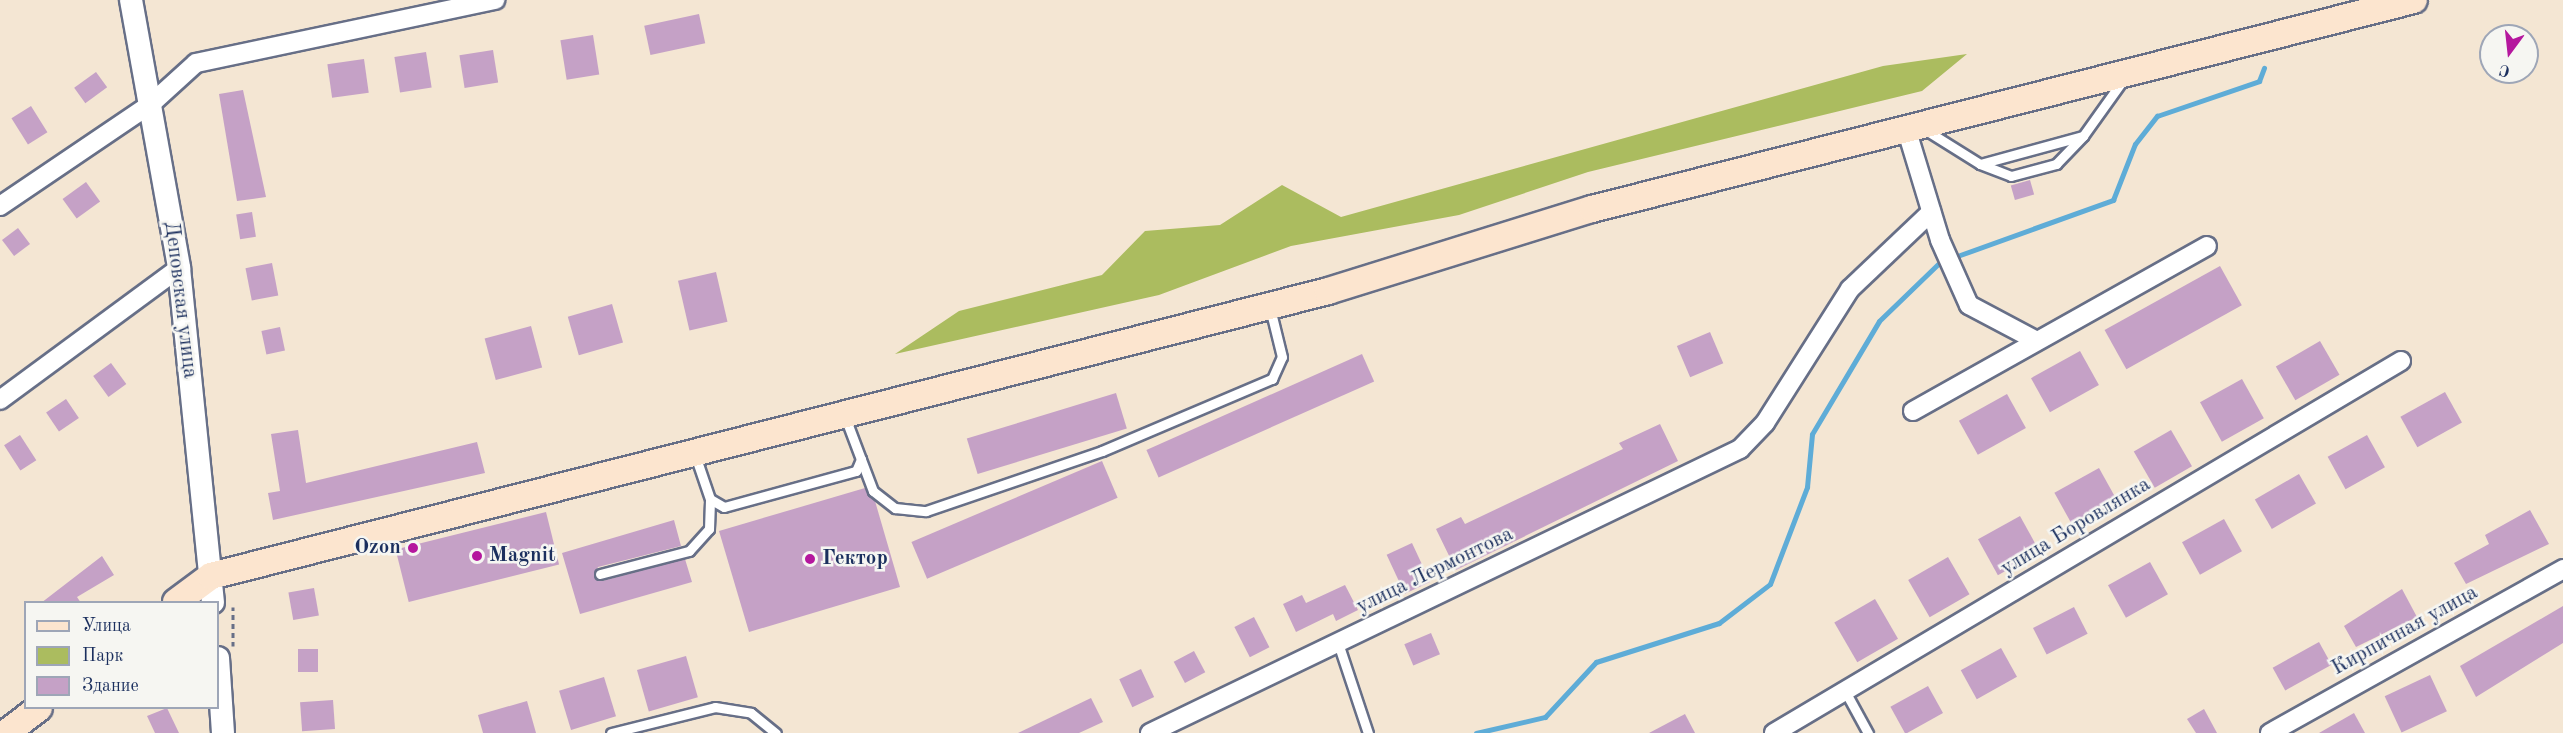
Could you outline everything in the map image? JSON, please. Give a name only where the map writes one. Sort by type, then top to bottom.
[{"type":"main road","points":[[179,601],[211,576],[487,502],[1269,306],[1592,209],[1911,126],[2414,0]]},
{"type":"main road","points":[[6,733],[38,709]]},
{"type":"street","name":"Деповская улица","points":[[131,0],[152,103],[179,268],[211,576],[223,603]]},
{"type":"street","points":[[0,206],[152,103],[196,63],[495,0]]},
{"type":"street","points":[[1911,126],[1931,212],[1969,305],[2035,340]]},
{"type":"street","name":"улица Лермонтова","points":[[1150,733],[1740,449],[1765,423],[1850,289],[1931,212]]},
{"type":"street","points":[[1913,411],[2035,340],[2207,246]]},
{"type":"street","points":[[0,400],[179,268]]},
{"type":"street","name":"улица Боровлянка","points":[[1774,733],[2401,361]]},
{"type":"street","name":"Кирпичная улица","points":[[2270,733],[2563,569]]},
{"type":"street","points":[[223,733],[219,704],[226,654]]},
{"type":"lane","points":[[1911,126],[1980,164],[2011,176],[2056,164],[2083,136],[2129,72]]},
{"type":"lane","points":[[1980,164],[2083,136]]},
{"type":"lane","points":[[843,412],[873,491],[895,508],[926,511],[1102,451],[1272,379],[1282,357],[1269,306]]},
{"type":"lane","points":[[600,574],[689,551],[709,529],[710,499],[693,450]]},
{"type":"lane","points":[[710,499],[724,507],[856,471],[861,459]]},
{"type":"lane","points":[[1338,643],[1368,730]]},
{"type":"lane","points":[[1845,691],[1868,733]]},
{"type":"lane","points":[[611,733],[715,707],[751,713],[776,733]]},
{"type":"path","points":[[223,603],[226,654]]},
{"type":"green space","points":[[1967,54],[1922,91],[1588,172],[1459,215],[1291,246],[1159,295],[895,354],[959,311],[1102,275],[1145,231],[1220,225],[1282,185],[1341,217],[1883,66]]},
{"type":"building","points":[[699,14],[705,43],[650,55],[644,26]]},
{"type":"building","points":[[593,35],[599,75],[567,80],[560,40]]},
{"type":"building","points":[[493,50],[498,83],[465,88],[459,55]]},
{"type":"building","points":[[426,52],[432,88],[400,93],[394,57]]},
{"type":"building","points":[[364,59],[369,93],[332,98],[327,64]]},
{"type":"building","points":[[96,72],[107,87],[85,103],[74,88]]},
{"type":"building","points":[[243,90],[266,197],[237,201],[219,94]]},
{"type":"building","points":[[31,106],[47,132],[28,144],[11,118]]},
{"type":"building","points":[[2030,180],[2034,194],[2015,200],[2011,186]]},
{"type":"building","points":[[86,182],[100,201],[77,218],[63,199]]},
{"type":"building","points":[[252,212],[256,237],[240,239],[236,215]]},
{"type":"building","points":[[18,228],[30,244],[14,256],[2,240]]},
{"type":"building","points":[[272,263],[278,295],[252,301],[245,268]]},
{"type":"building","points":[[2220,266],[2242,305],[2126,369],[2105,330]]},
{"type":"building","points":[[716,272],[727,322],[689,330],[678,281]]},
{"type":"building","points":[[612,304],[623,342],[579,355],[568,317]]},
{"type":"building","points":[[531,326],[542,368],[496,380],[485,338]]},
{"type":"building","points":[[280,327],[285,350],[266,354],[261,331]]},
{"type":"building","points":[[1710,332],[1723,363],[1690,377],[1677,346]]},
{"type":"building","points":[[2320,341],[2340,375],[2295,400],[2276,367]]},
{"type":"building","points":[[2080,351],[2099,385],[2050,412],[2031,378]]},
{"type":"building","points":[[1362,354],[1374,381],[1159,477],[1146,450]]},
{"type":"building","points":[[111,363],[126,384],[108,397],[93,376]]},
{"type":"building","points":[[2242,379],[2264,418],[2222,442],[2200,402]]},
{"type":"building","points":[[2445,392],[2462,423],[2417,447],[2400,417]]},
{"type":"building","points":[[1116,393],[1127,428],[978,474],[967,439]]},
{"type":"building","points":[[2007,394],[2026,428],[1978,455],[1959,421]]},
{"type":"building","points":[[66,399],[79,418],[59,431],[46,412]]},
{"type":"building","points":[[1660,424],[1678,461],[1456,570],[1436,529],[1461,517],[1465,524],[1623,449],[1619,443]]},
{"type":"building","points":[[298,430],[306,483],[477,442],[485,473],[273,520],[268,493],[280,491],[271,434]]},
{"type":"building","points":[[2171,430],[2192,466],[2155,488],[2134,452]]},
{"type":"building","points":[[20,435],[36,460],[20,471],[4,445]]},
{"type":"building","points":[[2367,435],[2385,467],[2346,489],[2328,457]]},
{"type":"building","points":[[1102,461],[1118,498],[927,579],[911,542]]},
{"type":"building","points":[[2099,468],[2121,507],[2076,532],[2054,493]]},
{"type":"building","points":[[2299,474],[2316,503],[2272,529],[2255,500]]},
{"type":"building","name":"Гектор","points":[[865,488],[875,501],[900,587],[749,632],[719,531]]},
{"type":"building","points":[[2530,510],[2549,544],[2466,584],[2454,563],[2489,544],[2485,535]]},
{"type":"building","name":"Magnit","points":[[546,512],[559,564],[409,602],[396,549]]},
{"type":"building","points":[[2020,516],[2040,552],[1998,575],[1978,539]]},
{"type":"building","points":[[2224,519],[2242,551],[2200,575],[2182,542]]},
{"type":"building","points":[[674,520],[681,546],[598,567],[594,576],[602,581],[685,559],[692,582],[580,614],[562,553]]},
{"type":"building","points":[[1412,543],[1430,582],[1405,594],[1387,555]]},
{"type":"building","points":[[102,556],[114,575],[77,597],[80,601],[44,601]]},
{"type":"building","points":[[1948,557],[1970,594],[1930,617],[1908,580]]},
{"type":"building","points":[[2150,562],[2168,594],[2126,618],[2108,585]]},
{"type":"building","points":[[1345,585],[1358,610],[1336,621],[1333,614],[1296,632],[1283,604],[1302,595],[1306,603]]},
{"type":"building","points":[[314,588],[319,616],[293,620],[288,593]]},
{"type":"building","points":[[2402,589],[2417,617],[2356,647],[2344,626]]},
{"type":"building","points":[[1875,599],[1898,639],[1857,662],[1834,622]]},
{"type":"building","points":[[2563,606],[2563,643],[2476,697],[2460,666]]},
{"type":"building","points":[[2074,607],[2088,634],[2047,655],[2033,628]]},
{"type":"building","points":[[1254,617],[1269,647],[1250,657],[1234,627]]},
{"type":"building","points":[[1431,633],[1440,654],[1413,666],[1404,644]]},
{"type":"building","points":[[2319,642],[2332,665],[2285,690],[2273,668]]},
{"type":"building","points":[[2001,648],[2017,677],[1977,699],[1961,670]]},
{"type":"building","points":[[298,649],[318,649],[318,672],[298,672]]},
{"type":"building","points":[[1194,651],[1205,672],[1185,683],[1174,662]]},
{"type":"building","points":[[686,656],[698,697],[649,711],[637,670]]},
{"type":"building","points":[[1141,669],[1154,697],[1132,707],[1119,679]]},
{"type":"building","points":[[2430,675],[2447,711],[2402,732],[2385,696]]},
{"type":"building","points":[[604,677],[616,716],[571,730],[559,691]]},
{"type":"building","points":[[1928,686],[1943,713],[1905,733],[1890,707]]},
{"type":"building","points":[[1091,698],[1103,722],[1079,733],[1018,733]]},
{"type":"building","points":[[333,700],[335,729],[302,731],[300,702]]},
{"type":"building","points":[[527,701],[536,733],[483,733],[478,715]]},
{"type":"building","points":[[167,709],[179,733],[155,733],[147,716]]},
{"type":"building","points":[[2204,709],[2217,733],[2196,733],[2187,719]]},
{"type":"building","points":[[2354,713],[2365,733],[2319,733]]},
{"type":"building","points":[[1685,714],[1695,733],[1649,733]]},
{"type":"waterway","points":[[1960,255],[2113,200],[2135,144],[2157,116],[2259,81],[2264,68]]},
{"type":"waterway","points":[[1476,733],[1545,717],[1596,662],[1719,623],[1770,584],[1807,487],[1812,434],[1879,321],[1938,264]]},
{"type":"place","name":"Ozon","points":[[413,548]]},
{"type":"place","name":"Magnit","points":[[477,556]]},
{"type":"place","name":"Гектор","points":[[810,559]]}]
